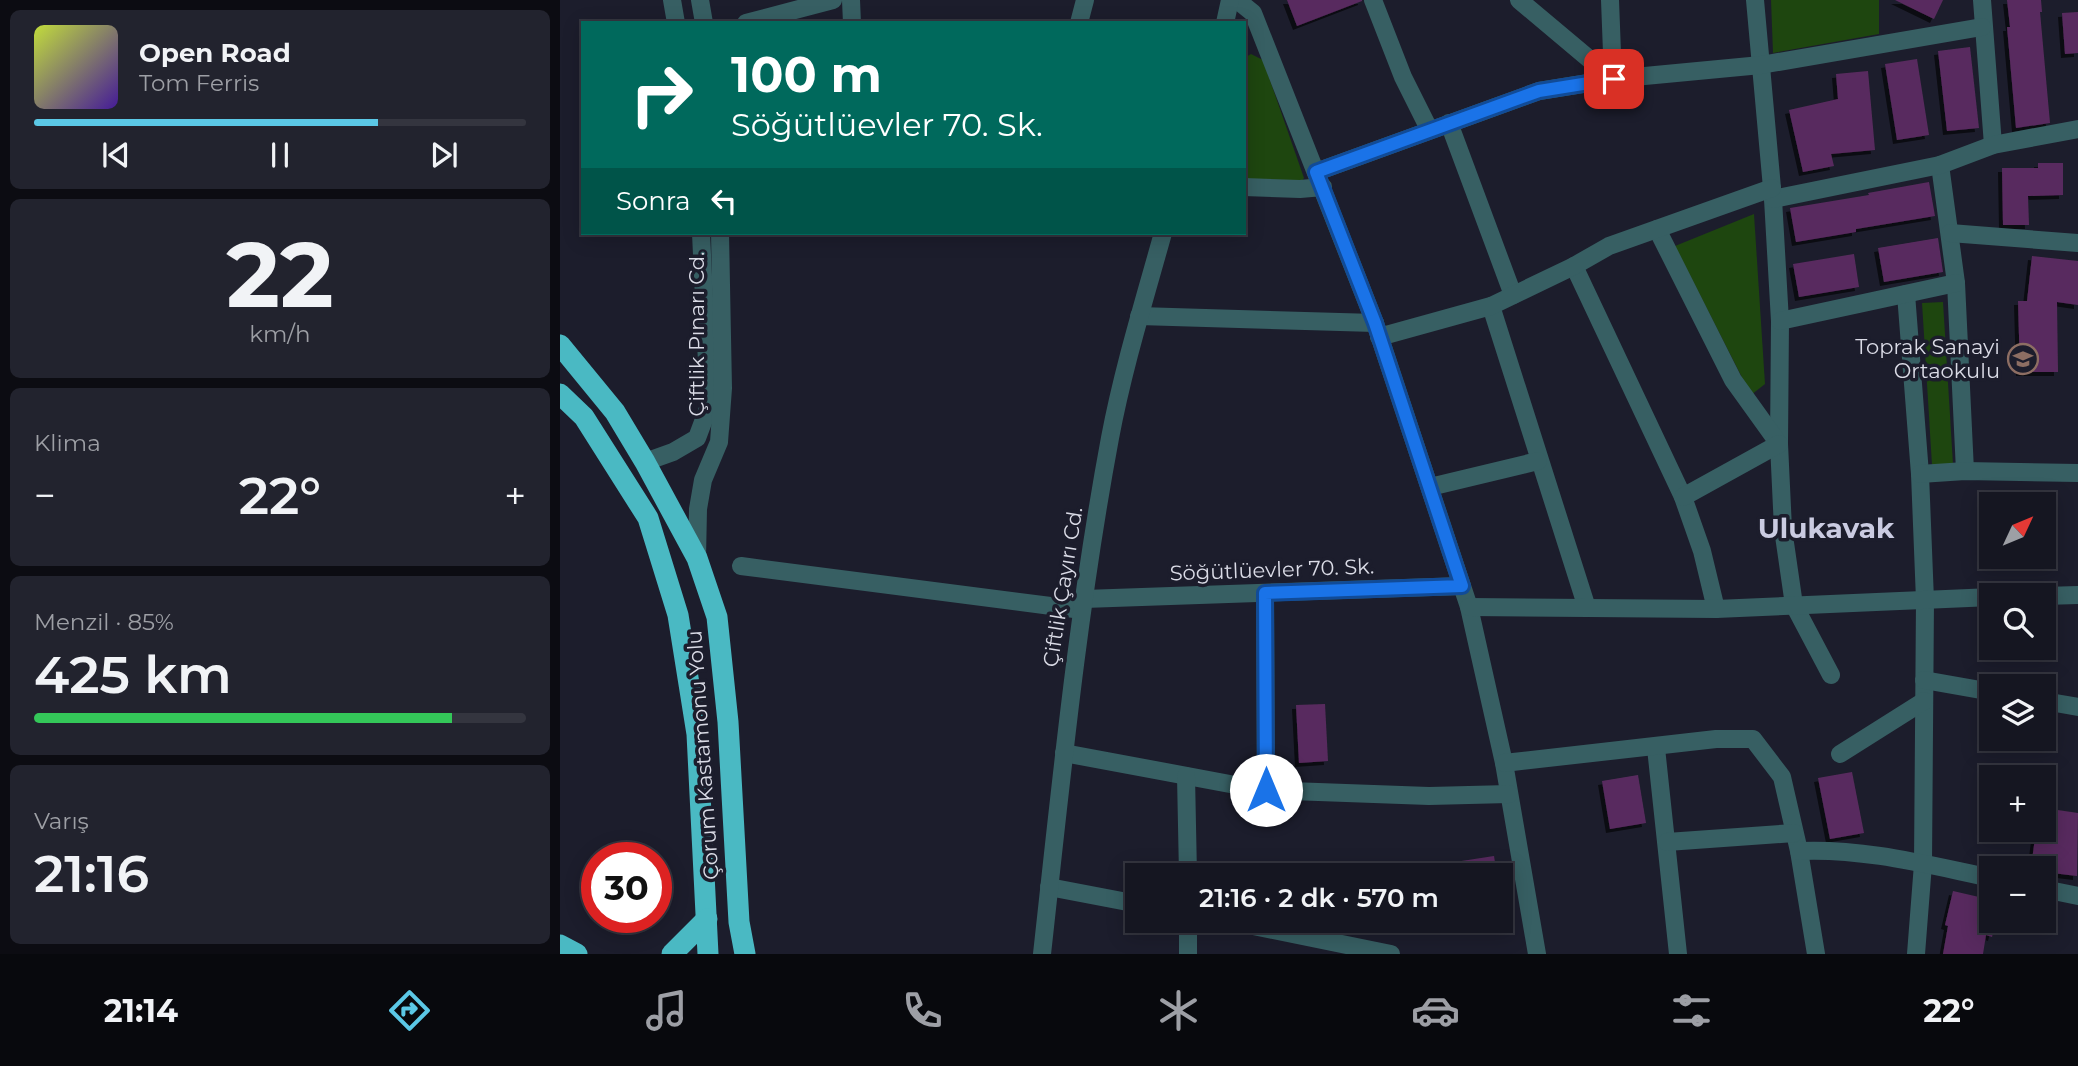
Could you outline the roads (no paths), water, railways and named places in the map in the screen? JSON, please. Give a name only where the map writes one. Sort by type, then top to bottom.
[{"type":"highway","name":"Çorum Kastamonu Yolu","points":[[560,345],[615,412],[645,462],[697,558],[717,617],[728,722],[739,922],[745,954]]},
{"type":"highway","name":"Çorum Kastamonu Yolu","points":[[560,394],[583,417],[648,518],[678,615],[697,734],[708,954]]},
{"type":"highway","points":[[672,954],[706,919]]},
{"type":"highway","points":[[739,922],[756,954]]},
{"type":"highway","points":[[560,945],[577,954]]},
{"type":"street","points":[[672,0],[676,21]]},
{"type":"street","points":[[700,0],[704,21]]},
{"type":"street","points":[[754,21],[833,0]]},
{"type":"street","points":[[851,0],[852,21]]},
{"type":"street","points":[[1080,21],[1085,0]]},
{"type":"street","points":[[1225,21],[1230,0]]},
{"type":"street","points":[[1237,0],[1253,13],[1377,330],[1469,607],[1504,763],[1537,954]]},
{"type":"street","points":[[1610,0],[1614,79]]},
{"type":"street","points":[[1755,0],[1780,321],[1779,444],[1783,529],[1794,605],[1831,675]]},
{"type":"street","points":[[1982,0],[1993,145]]},
{"type":"street","points":[[1378,1],[1403,77],[1429,129]]},
{"type":"street","points":[[1527,3],[1614,79]]},
{"type":"street","points":[[1246,187],[1300,189],[1429,129],[1539,91],[1614,79],[1761,65],[1982,27]]},
{"type":"street","points":[[1449,123],[1513,295]]},
{"type":"street","points":[[1139,316],[1377,330],[1491,306],[1609,246],[1772,193],[1940,165],[1993,145],[2078,129]]},
{"type":"street","points":[[1940,165],[1956,283],[1965,471]]},
{"type":"street","points":[[1657,229],[1733,380],[1779,444]]},
{"type":"street","points":[[1950,233],[2078,243]]},
{"type":"street","name":"Çiftlik Pınarı Cd.","points":[[645,462],[673,452],[697,438],[709,407],[701,235]]},
{"type":"street","name":"Çiftlik Pınarı Cd.","points":[[697,558],[698,509],[703,480],[719,442],[723,388],[720,235]]},
{"type":"street","name":"Çiftlik Çayırı Cd.","points":[[1042,954],[1072,672],[1111,437],[1139,316],[1162,235]]},
{"type":"street","points":[[1574,266],[1683,497],[1702,551],[1716,609]]},
{"type":"street","points":[[1780,321],[1956,283]]},
{"type":"street","points":[[1906,294],[1920,474],[1925,600],[1923,864],[1916,954]]},
{"type":"street","points":[[1491,306],[1587,608]]},
{"type":"street","points":[[1683,497],[1779,444]]},
{"type":"street","points":[[1430,487],[1538,460]]},
{"type":"street","points":[[1920,474],[1965,471],[2078,473]]},
{"type":"street","name":"Söğütlüevler 70. Sk.","points":[[741,566],[1083,605],[1265,593],[1462,586]]},
{"type":"street","points":[[1265,593],[1266,790]]},
{"type":"street","points":[[2056,596],[2078,595]]},
{"type":"street","points":[[1469,607],[1716,609],[1979,598]]},
{"type":"street","points":[[1924,680],[1979,690]]},
{"type":"street","points":[[1840,754],[1924,701]]},
{"type":"street","points":[[2056,703],[2078,707]]},
{"type":"street","points":[[1504,763],[1656,748],[1716,739],[1753,739],[1782,778],[1797,842],[1816,954]]},
{"type":"street","points":[[1656,748],[1678,954]]},
{"type":"street","points":[[1063,753],[1266,790],[1429,796],[1509,794]]},
{"type":"street","points":[[1186,776],[1188,863]]},
{"type":"street","points":[[1667,842],[1797,842],[1979,875]]},
{"type":"street","points":[[1049,887],[1125,902]]},
{"type":"street","points":[[2056,891],[2078,896]]},
{"type":"street","points":[[1188,933],[1188,954]]},
{"type":"street","points":[[1287,933],[1390,954]]},
{"type":"place","name":"Toprak Sanayi Ortaokulu","points":[[2023,359]]},
{"type":"district","name":"Ulukavak","points":[[1826,528]]}]
